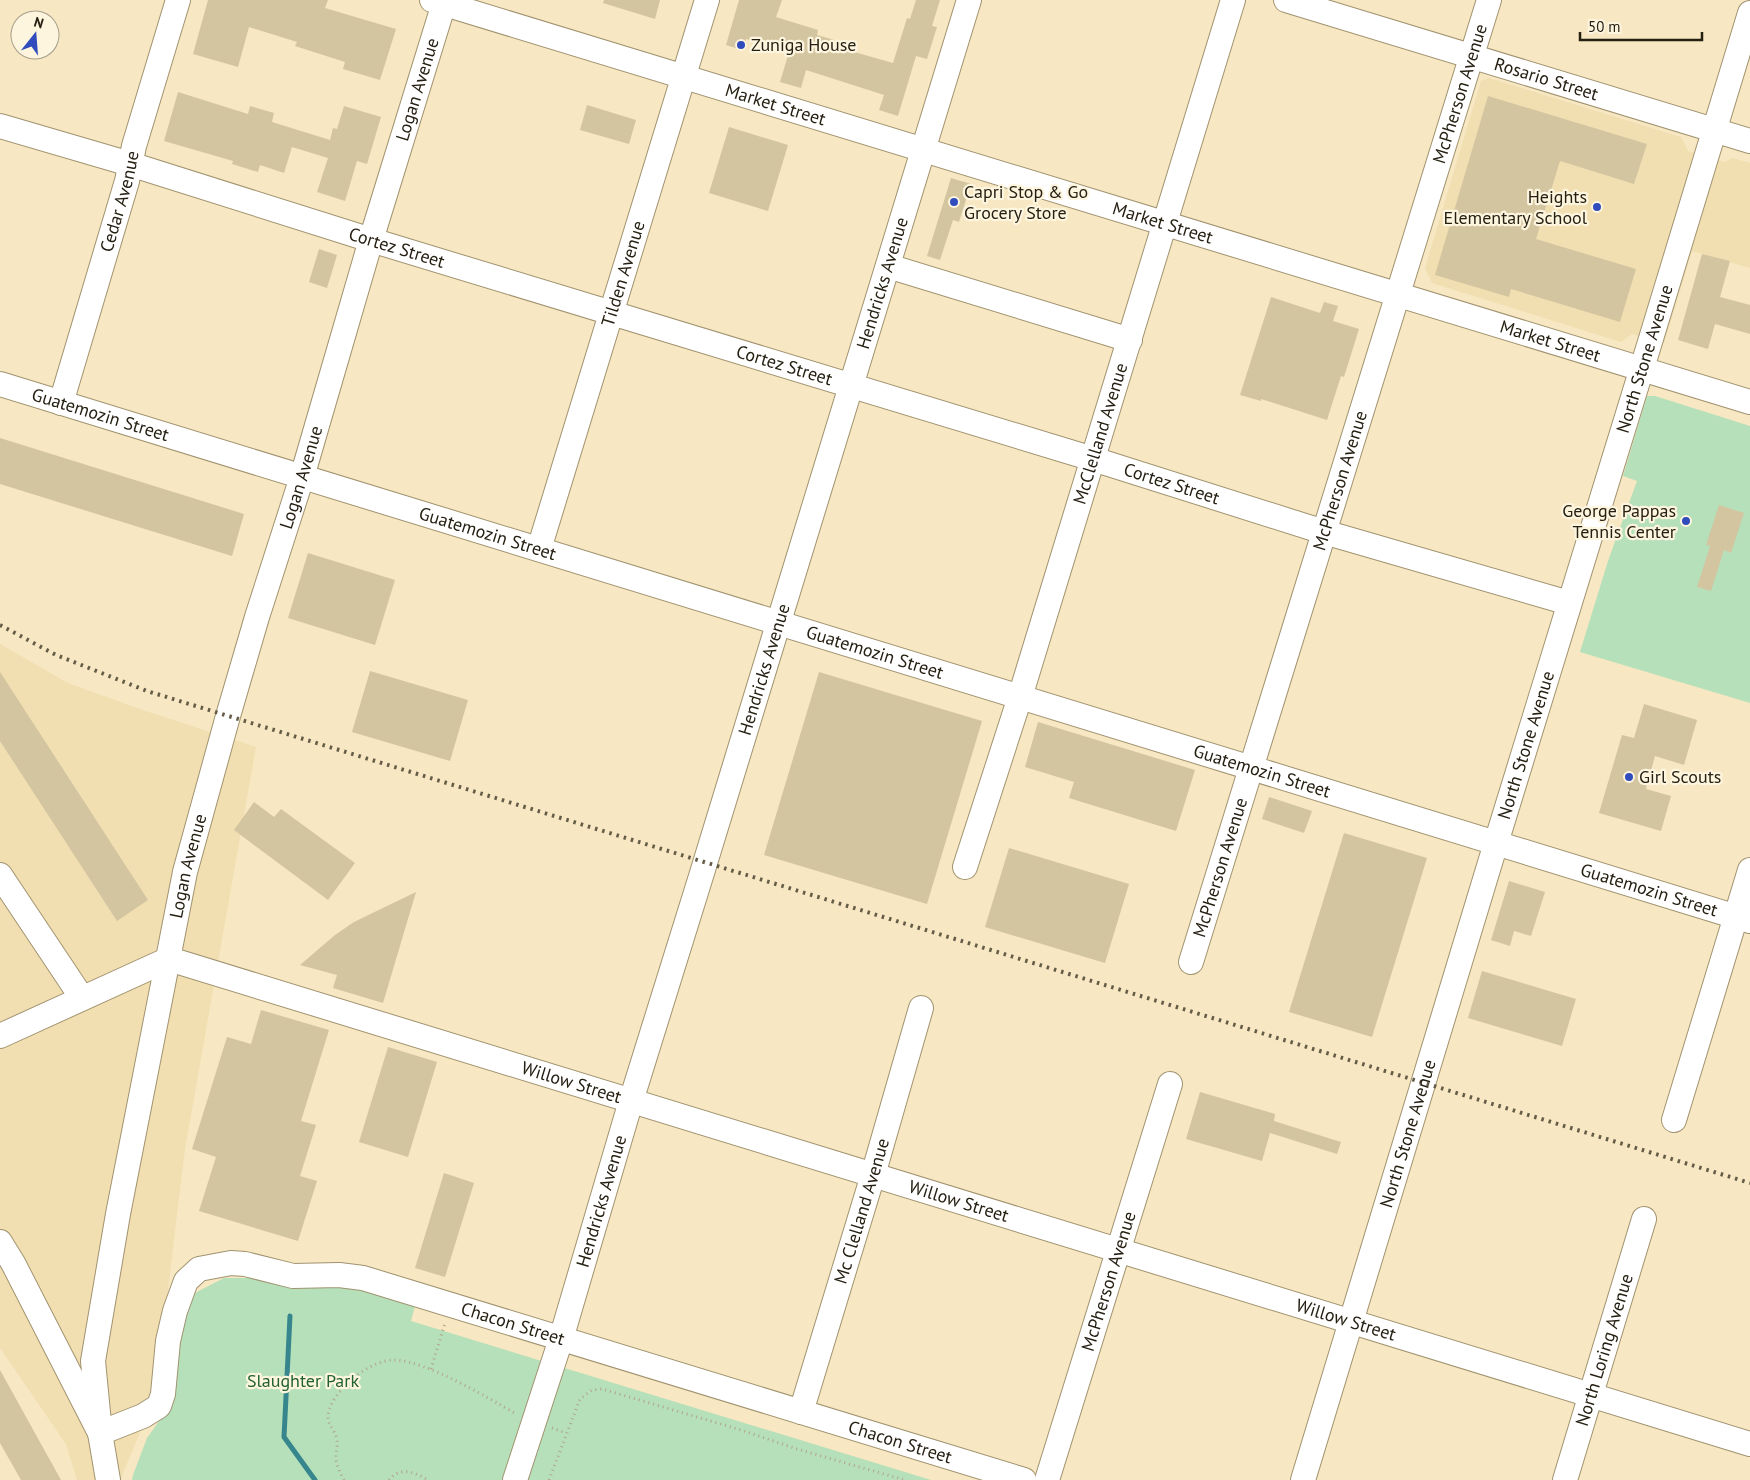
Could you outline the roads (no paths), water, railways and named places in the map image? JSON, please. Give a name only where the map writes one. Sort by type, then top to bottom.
[{"type":"street","name":"Cedar Avenue","points":[[60,403],[127,181],[134,146],[178,0]]},
{"type":"street","name":"Tilden Avenue","points":[[539,549],[707,0]]},
{"type":"street","name":"Hendricks Avenue","points":[[515,1480],[561,1339],[631,1101],[969,0]]},
{"type":"street","name":"McClelland Avenue","points":[[965,867],[1020,697],[1233,0]]},
{"type":"street","name":"Rosario Street","points":[[1286,0],[1750,141]]},
{"type":"street","name":"McPherson Avenue","points":[[1191,962],[1489,0]]},
{"type":"street","name":"Market Street","points":[[441,1],[1750,402]]},
{"type":"street","name":"Logan Avenue","points":[[100,1433],[93,1361],[94,1353],[118,1214],[185,872],[226,722],[302,476],[441,1]]},
{"type":"street","name":"North Stone Avenue","points":[[1303,1480],[1750,13]]},
{"type":"street","name":"Cortez Street","points":[[0,126],[130,164],[371,240],[1093,459],[1324,532],[1569,603]]},
{"type":"street","points":[[888,266],[1130,340]]},
{"type":"street","name":"Guatemozin Street","points":[[0,384],[1743,918]]},
{"type":"street","points":[[1674,1120],[1743,918],[1750,870]]},
{"type":"street","points":[[0,875],[82,998]]},
{"type":"street","points":[[0,1036],[169,959]]},
{"type":"street","name":"Willow Street","points":[[169,959],[1750,1444]]},
{"type":"street","name":"Mc Clelland Avenue","points":[[800,1412],[873,1175],[921,1008]]},
{"type":"street","name":"McPherson Avenue","points":[[1047,1480],[1170,1084]]},
{"type":"street","name":"North Loring Avenue","points":[[1565,1480],[1644,1219]]},
{"type":"street","points":[[0,1242],[13,1263],[100,1433],[108,1480]]},
{"type":"street","name":"Chacon Street","points":[[100,1433],[143,1416],[159,1406],[163,1394],[168,1341],[175,1311],[186,1281],[199,1270],[231,1263],[245,1264],[293,1276],[339,1275],[363,1278],[1024,1480]]},
{"type":"waterway","points":[[290,1316],[284,1437],[315,1480]]},
{"type":"railway","points":[[0,625],[56,655],[147,691],[1750,1183]]},
{"type":"place","name":"Zuniga House","points":[[741,45]]},
{"type":"place","name":"Capri Stop & Go Grocery Store","points":[[954,202]]},
{"type":"place","name":"Heights Elementary School","points":[[1597,207]]},
{"type":"place","name":"George Pappas Tennis Center","points":[[1686,521]]},
{"type":"place","name":"Girl Scouts","points":[[1629,777]]},
{"type":"park label","name":"Slaughter Park","points":[[303,1381]]}]
